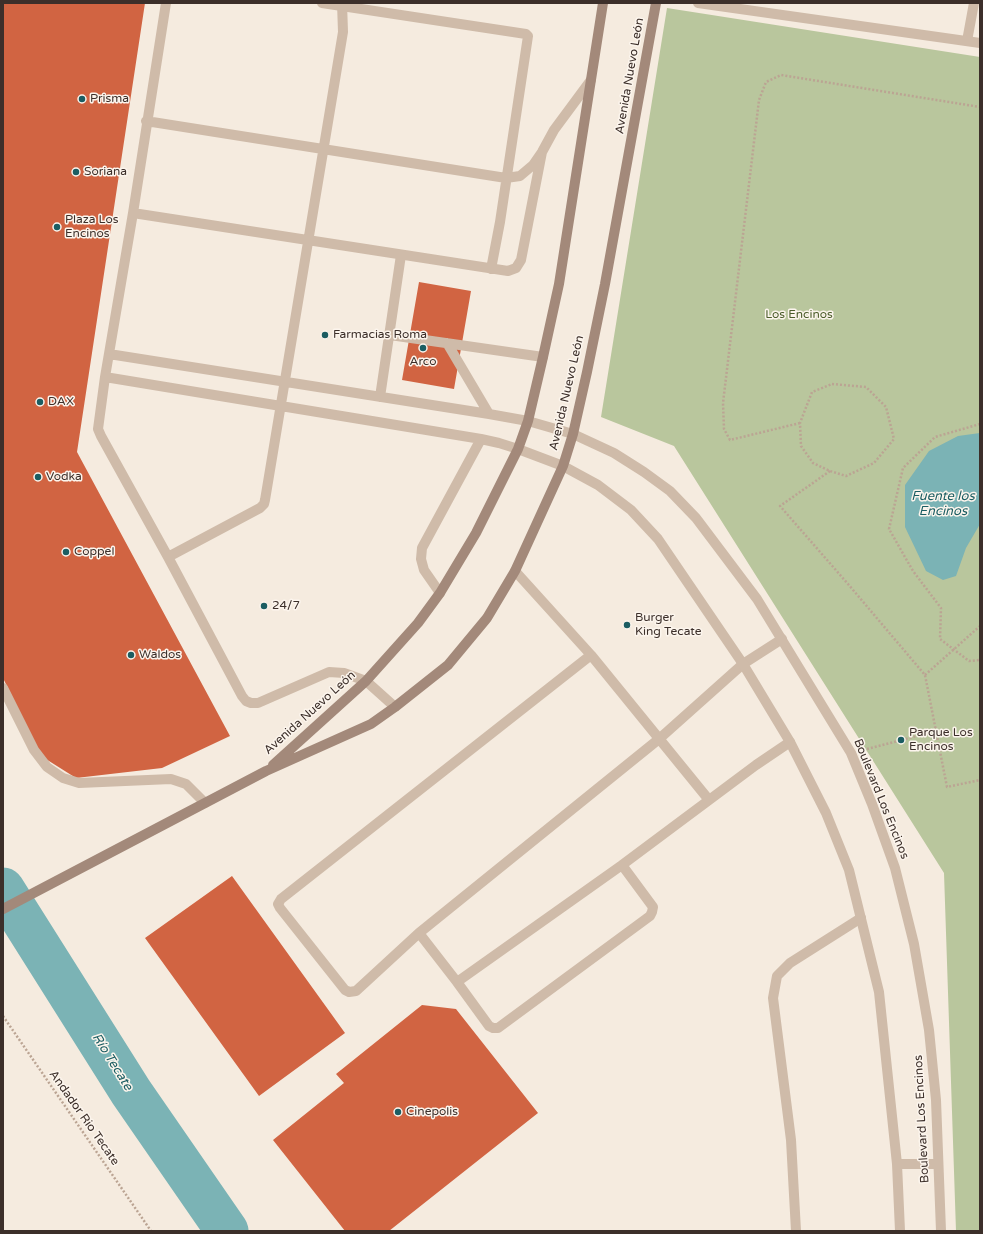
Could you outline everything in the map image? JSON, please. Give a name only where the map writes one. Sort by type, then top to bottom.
[{"type":"main road","name":"Avenida Nuevo León","points":[[266,771],[366,680],[418,623],[440,593],[476,533],[518,449],[528,421],[559,284],[603,3]]},
{"type":"main road","name":"Avenida Nuevo León","points":[[266,771],[371,724],[448,665],[487,618],[516,571],[563,466],[573,434],[605,284],[656,3]]},
{"type":"main road","points":[[3,909],[266,771]]},
{"type":"street","points":[[166,3],[146,121],[133,213],[105,377],[98,429],[246,701],[258,703],[329,672],[344,673],[366,680],[395,707]]},
{"type":"street","points":[[322,3],[358,6],[526,34],[528,36],[500,222],[491,269]]},
{"type":"street","points":[[698,3],[744,6],[980,43]]},
{"type":"street","points":[[967,41],[974,3]]},
{"type":"street","points":[[168,557],[260,508],[264,504],[343,32],[342,5]]},
{"type":"street","points":[[343,32],[358,6]]},
{"type":"street","points":[[146,121],[506,178],[520,176],[533,165],[554,130],[591,80]]},
{"type":"street","points":[[133,213],[508,271],[516,268],[521,260],[542,152]]},
{"type":"street","points":[[380,397],[402,255]]},
{"type":"street","points":[[390,335],[543,357]]},
{"type":"street","points":[[447,343],[489,414]]},
{"type":"street","name":"Boulevard Los Encinos","points":[[109,354],[528,421],[573,434],[614,453],[670,491],[696,518],[757,599],[851,753],[896,868],[914,944],[929,1030],[936,1100],[940,1231]]},
{"type":"street","points":[[105,377],[281,405],[500,443],[563,466],[598,485],[631,510],[658,539],[743,664],[790,742],[829,820],[849,870],[879,992],[897,1164],[900,1231]]},
{"type":"street","points":[[440,593],[424,570],[421,559],[422,548],[481,439]]},
{"type":"street","points":[[516,571],[591,654],[709,800]]},
{"type":"street","points":[[591,654],[280,900],[278,904],[280,908],[345,990],[349,992],[356,991],[419,933],[659,738],[743,664],[782,639]]},
{"type":"street","points":[[3,688],[34,750],[47,767],[63,778],[79,783],[171,779],[186,784],[205,803]]},
{"type":"street","points":[[457,982],[622,865],[756,765],[790,742]]},
{"type":"street","points":[[419,933],[489,1026],[498,1028],[650,916],[653,907],[622,865]]},
{"type":"street","points":[[796,1231],[791,1140],[773,998],[777,976],[790,963],[861,918]]},
{"type":"street","points":[[897,1164],[938,1164]]},
{"type":"path","points":[[800,423],[730,440],[724,429],[724,403],[759,100],[766,82],[781,75],[980,107]]},
{"type":"path","points":[[832,384],[866,387],[886,408],[894,440],[874,463],[846,476],[830,471],[813,463],[801,446],[800,423],[812,392],[832,384]]},
{"type":"path","points":[[980,424],[935,437],[903,468],[889,529],[913,571],[941,608],[940,639],[969,661],[980,660]]},
{"type":"path","points":[[830,471],[780,506],[854,590],[925,675],[947,787],[980,780]]},
{"type":"path","points":[[925,675],[980,626]]},
{"type":"path","points":[[851,753],[936,731]]},
{"type":"path","name":"Andador Rio Tecate","points":[[3,1016],[151,1231]]},
{"type":"green space","name":"Los Encinos","points":[[667,8],[980,57],[980,1231],[956,1231],[944,873],[674,446],[601,417]]},
{"type":"water","name":"Fuente los Encinos","points":[[980,433],[980,524],[966,548],[956,576],[943,580],[926,571],[905,527],[905,485],[929,451],[958,436]]},
{"type":"building","name":"Plaza Los Encinos","points":[[3,3],[145,3],[77,452],[230,736],[162,768],[76,778],[41,756],[3,678]]},
{"type":"building","points":[[419,282],[471,291],[454,389],[402,380]]},
{"type":"building","points":[[232,876],[345,1033],[259,1096],[145,938]]},
{"type":"building","points":[[422,1005],[456,1009],[538,1113],[389,1231],[345,1231],[273,1140],[344,1083],[336,1074]]},
{"type":"waterway","name":"Río Tecate","points":[[3,889],[131,1092],[227,1231]]},
{"type":"place","name":"Prisma","points":[[82,99]]},
{"type":"place","name":"Soriana","points":[[76,172]]},
{"type":"place","name":"Plaza Los Encinos","points":[[57,227]]},
{"type":"place","name":"Farmacias Roma","points":[[325,335]]},
{"type":"place","name":"Arco","points":[[423,348]]},
{"type":"place","name":"DAX","points":[[40,402]]},
{"type":"place","name":"Vodka","points":[[38,477]]},
{"type":"place","name":"Coppel","points":[[66,552]]},
{"type":"place","name":"24/7","points":[[264,606]]},
{"type":"place","name":"Burger King Tecate","points":[[627,625]]},
{"type":"place","name":"Waldos","points":[[131,655]]},
{"type":"place","name":"Parque Los Encinos","points":[[901,740]]},
{"type":"place","name":"Cinepolis","points":[[398,1112]]}]
